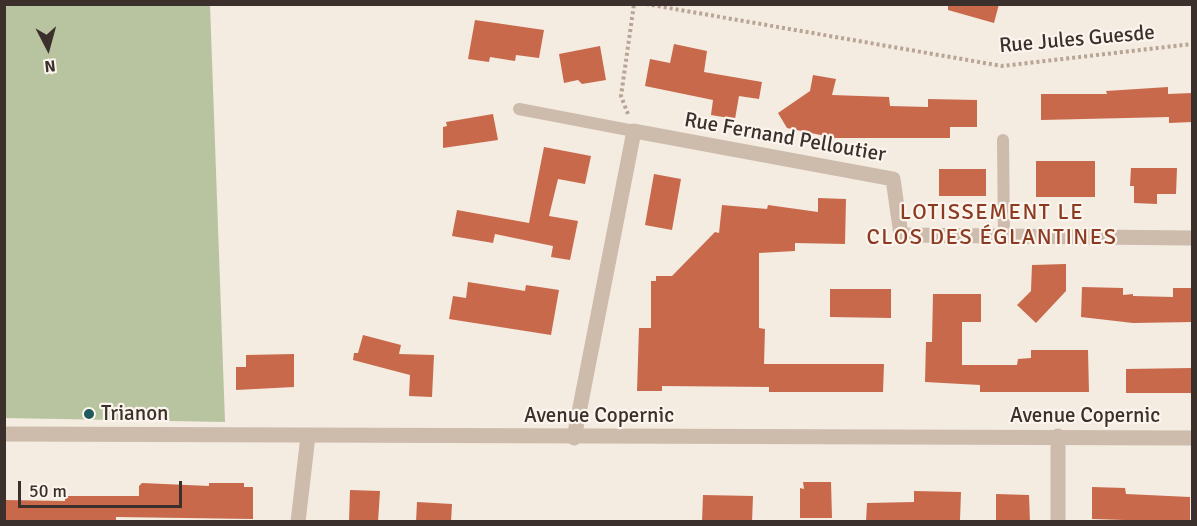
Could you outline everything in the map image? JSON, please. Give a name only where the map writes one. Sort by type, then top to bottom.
[{"type":"street","name":"Rue Fernand Pelloutier","points":[[634,131],[893,179],[901,235],[1192,238]]},
{"type":"street","points":[[574,438],[634,131]]},
{"type":"street","name":"Avenue Copernic","points":[[4,434],[574,438],[1058,436],[1192,438]]},
{"type":"street","points":[[298,522],[308,436]]},
{"type":"street","points":[[1058,436],[1058,522]]},
{"type":"lane","points":[[519,109],[634,131]]},
{"type":"lane","points":[[1003,140],[1004,236]]},
{"type":"path","points":[[634,4],[621,96],[634,131]]},
{"type":"path","name":"Rue Jules Guesde","points":[[646,4],[1002,66],[1192,44]]},
{"type":"green space","points":[[5,4],[210,5],[225,422],[5,418]]},
{"type":"building","points":[[948,4],[999,4],[994,23],[948,10]]},
{"type":"building","points":[[475,20],[544,30],[539,58],[516,55],[515,61],[490,57],[489,62],[468,59]]},
{"type":"building","points":[[674,44],[707,51],[704,72],[762,82],[759,99],[739,96],[735,119],[711,115],[713,100],[645,86],[650,59],[670,63]]},
{"type":"building","points":[[600,46],[606,80],[582,84],[578,80],[564,83],[559,54]]},
{"type":"building","points":[[813,75],[836,79],[832,95],[889,97],[890,106],[928,107],[928,99],[977,100],[977,127],[950,127],[950,138],[835,138],[787,128],[778,113],[810,91]]},
{"type":"building","points":[[1168,87],[1168,94],[1192,93],[1192,122],[1169,123],[1169,117],[1041,120],[1041,94],[1107,94],[1106,91]]},
{"type":"building","points":[[493,114],[498,140],[443,148],[443,127],[447,126],[446,122]]},
{"type":"building","points":[[544,147],[591,156],[585,184],[558,179],[549,216],[578,221],[570,260],[551,257],[553,246],[495,234],[493,243],[452,236],[457,210],[529,223]]},
{"type":"building","points":[[1036,161],[1095,161],[1095,197],[1036,197]]},
{"type":"building","points":[[1131,168],[1177,168],[1176,194],[1157,194],[1157,204],[1134,203],[1134,186],[1130,186]]},
{"type":"building","points":[[939,169],[986,169],[986,196],[939,196]]},
{"type":"building","points":[[654,174],[681,179],[672,230],[645,225]]},
{"type":"building","points":[[818,198],[846,199],[845,244],[795,243],[795,251],[759,253],[759,328],[765,329],[764,364],[884,364],[883,392],[769,392],[769,387],[662,386],[662,391],[637,391],[639,328],[651,328],[651,281],[656,281],[656,276],[672,276],[715,232],[719,233],[722,205],[767,209],[768,205],[818,212]]},
{"type":"building","points":[[1066,264],[1066,291],[1036,323],[1017,305],[1031,291],[1032,265]]},
{"type":"building","points":[[468,282],[525,291],[526,285],[559,290],[551,335],[449,319],[453,296],[466,298]]},
{"type":"building","points":[[1082,287],[1123,288],[1123,295],[1173,297],[1173,288],[1192,288],[1192,322],[1133,323],[1081,317]]},
{"type":"building","points":[[830,289],[891,289],[891,318],[830,317]]},
{"type":"building","points":[[933,294],[981,294],[981,322],[962,322],[962,365],[1017,365],[1018,359],[1031,358],[1031,350],[1088,350],[1089,392],[980,392],[980,385],[925,382],[926,342],[932,342]]},
{"type":"building","points":[[363,335],[401,345],[399,354],[434,355],[432,397],[409,396],[410,375],[353,360],[354,353],[358,353]]},
{"type":"building","points":[[294,354],[294,387],[236,390],[236,367],[246,367],[246,355]]},
{"type":"building","points":[[1192,368],[1192,393],[1126,393],[1126,369]]},
{"type":"building","points":[[803,482],[831,482],[832,518],[800,518],[800,488],[804,489]]},
{"type":"building","points":[[142,483],[209,486],[209,483],[244,483],[244,487],[253,487],[253,519],[116,517],[116,522],[4,522],[4,500],[65,501],[65,496],[139,496],[139,486]]},
{"type":"building","points":[[1092,487],[1125,488],[1126,494],[1190,497],[1190,522],[1092,519]]},
{"type":"building","points":[[350,490],[380,491],[378,522],[349,522]]},
{"type":"building","points":[[914,491],[961,492],[960,520],[866,522],[867,503],[914,502]]},
{"type":"building","points":[[996,494],[1029,495],[1030,522],[996,522]]},
{"type":"building","points":[[703,495],[753,496],[752,522],[702,522]]},
{"type":"building","points":[[417,502],[452,504],[451,522],[416,522]]},
{"type":"place","name":"Trianon","points":[[89,414]]},
{"type":"district","name":"LOTISSEMENT LE CLOS DES ÉGLANTINES","points":[[992,226]]}]
